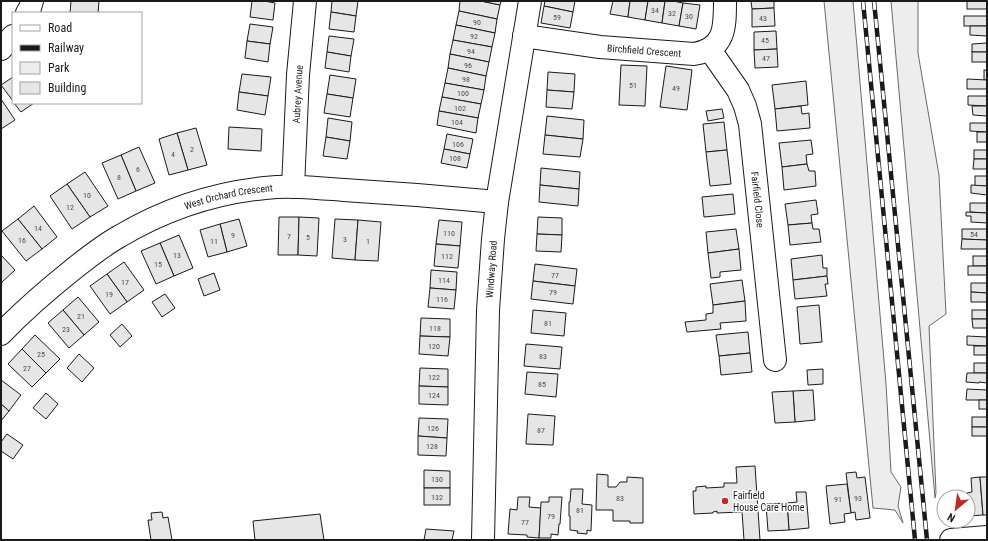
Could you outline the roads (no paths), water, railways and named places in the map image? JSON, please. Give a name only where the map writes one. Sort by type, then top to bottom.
[{"type":"street","points":[[28,12],[32,1]]},
{"type":"street","name":"Aubrey Avenue","points":[[293,187],[298,75],[305,1]]},
{"type":"street","name":"Windway Road","points":[[483,540],[488,310],[493,239],[497,202],[530,1]]},
{"type":"street","points":[[710,50],[720,39],[724,26],[725,1]]},
{"type":"street","name":"Birchfield Crescent","points":[[524,36],[600,47],[694,54],[710,50]]},
{"type":"street","points":[[1,49],[12,37]]},
{"type":"street","name":"Fairfield Close","points":[[710,50],[738,90],[745,106],[750,124],[775,360]]},
{"type":"street","name":"West Orchard Crescent","points":[[1,334],[22,312],[48,290],[90,256],[119,236],[149,221],[188,205],[223,194],[266,188],[293,187],[401,193],[497,202]]},
{"type":"street","points":[[951,540],[987,537]]},
{"type":"railway","points":[[863,1],[915,540]]},
{"type":"railway","points":[[874,1],[927,540]]},
{"type":"place","name":"Fairfield House Care Home","points":[[725,501]]}]
